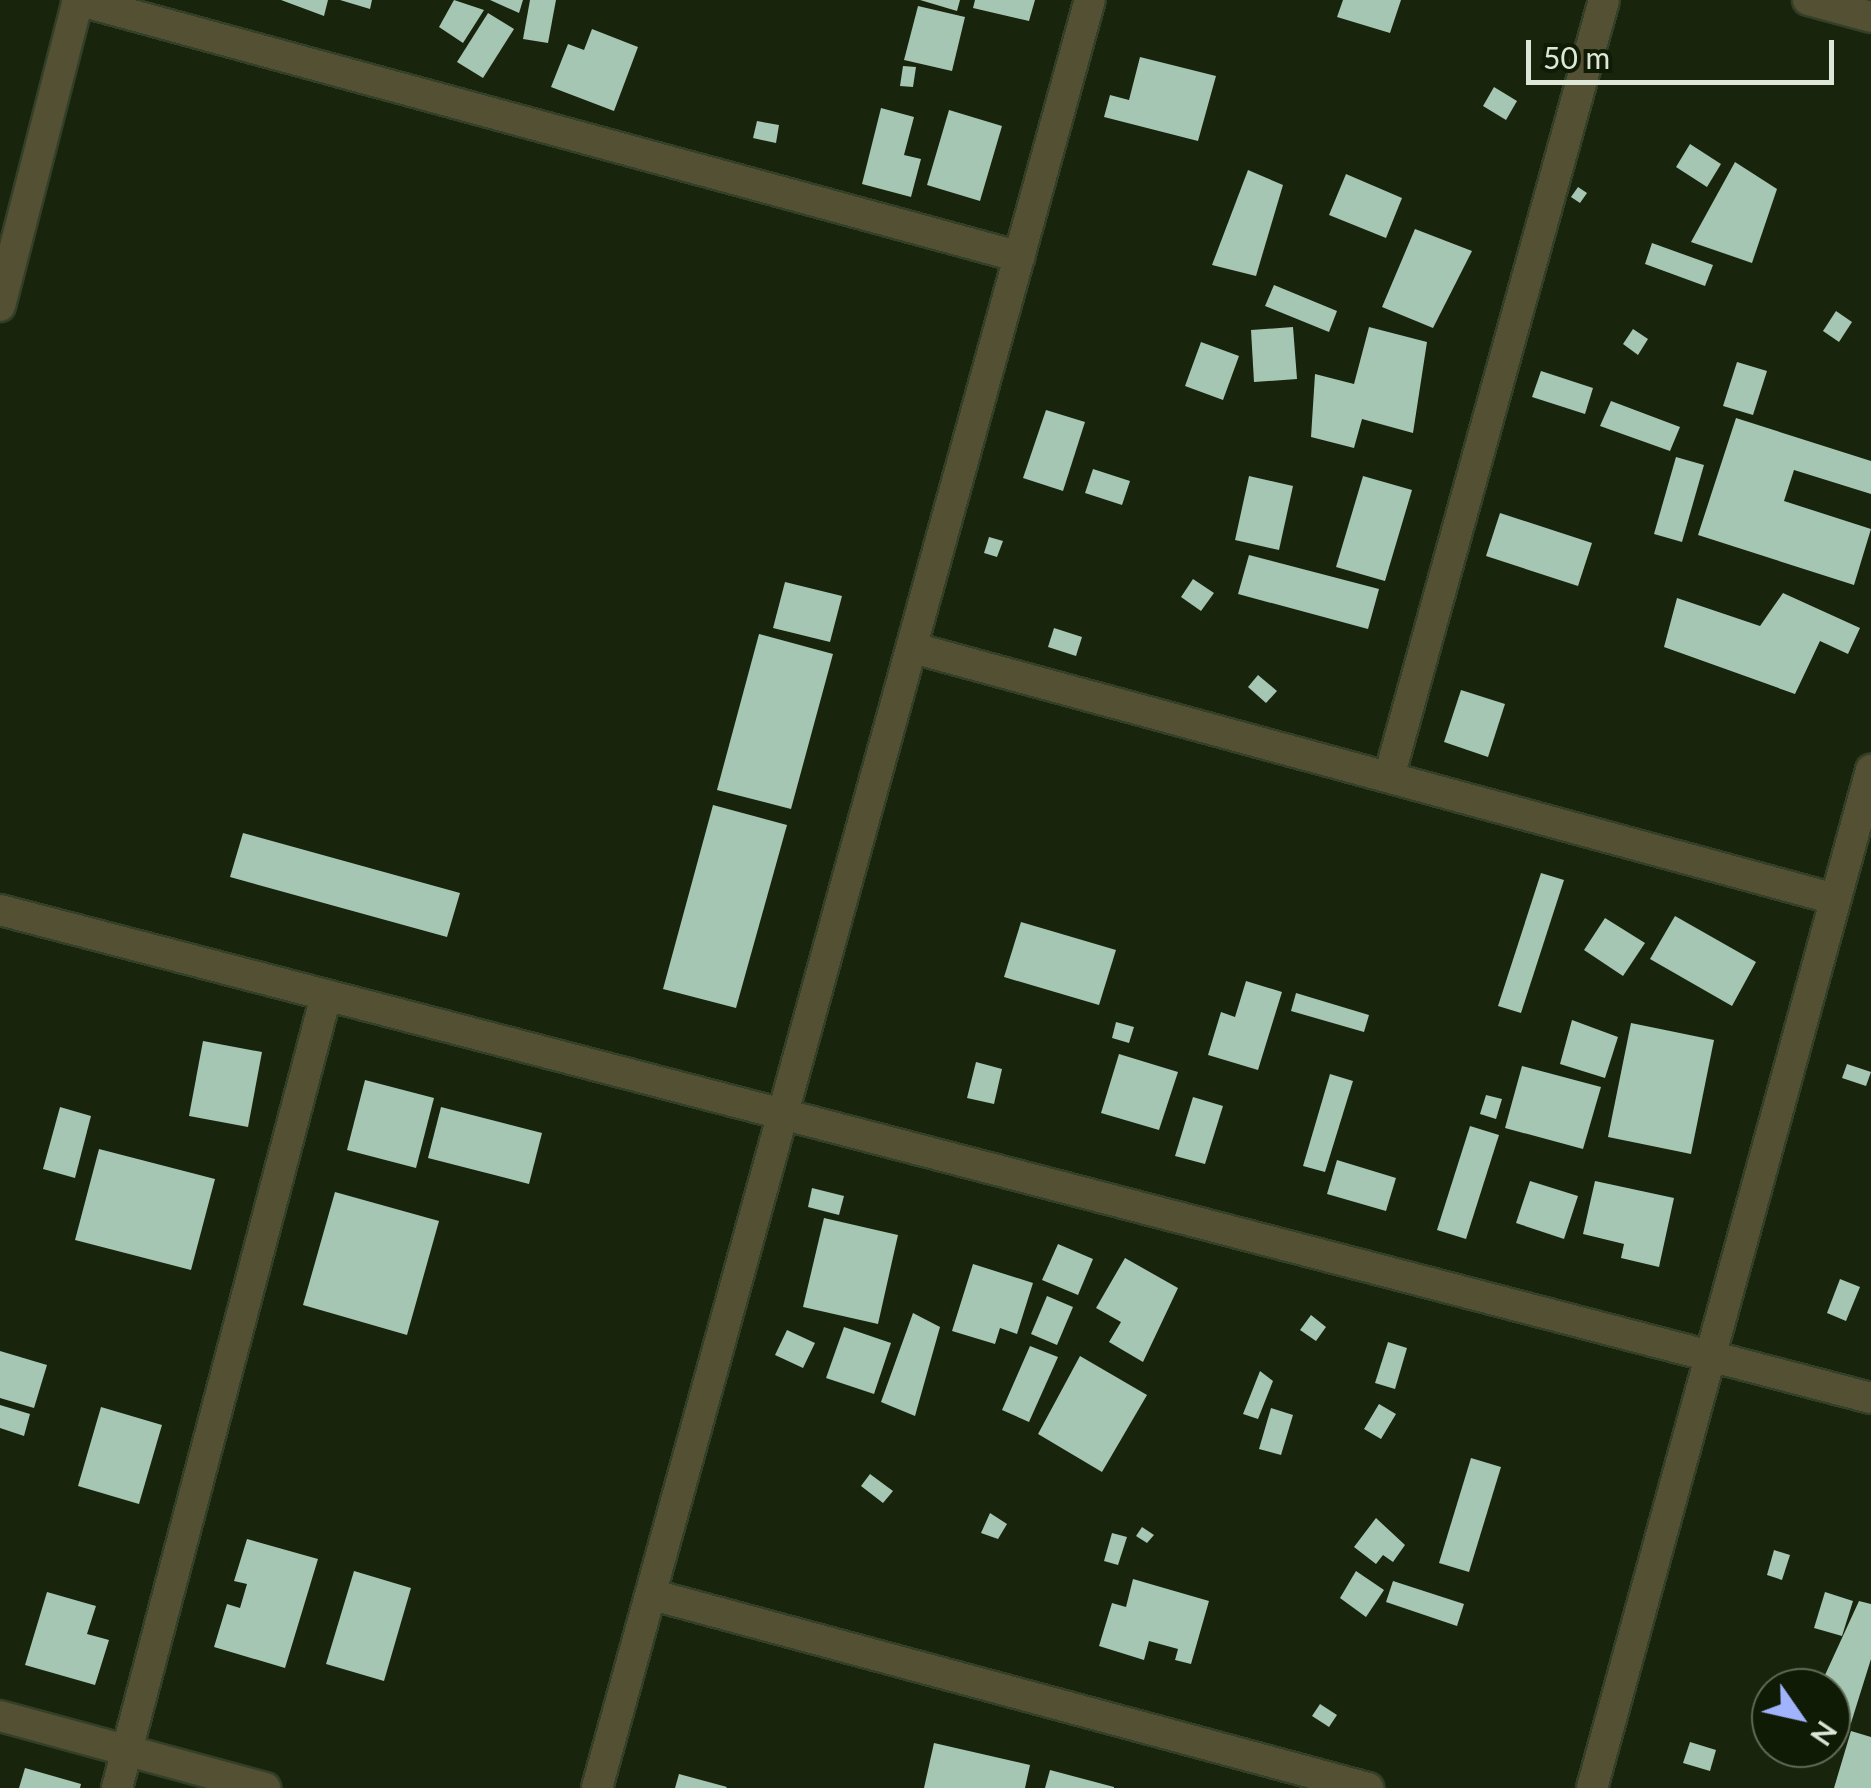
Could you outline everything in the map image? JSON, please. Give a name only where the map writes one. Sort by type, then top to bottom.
[{"type":"street","points":[[0,306],[77,0],[1020,257]]},
{"type":"street","points":[[597,1788],[791,1110],[1090,0]]},
{"type":"street","points":[[1389,778],[1604,0]]},
{"type":"street","points":[[1808,0],[1871,17]]},
{"type":"street","points":[[913,648],[1836,899]]},
{"type":"street","points":[[1592,1788],[1871,770]]},
{"type":"street","points":[[0,910],[326,996],[791,1110],[1712,1350],[1871,1398]]},
{"type":"street","points":[[117,1788],[326,996]]},
{"type":"street","points":[[653,1595],[1368,1788]]},
{"type":"street","points":[[0,1716],[265,1788]]},
{"type":"building","points":[[281,0],[328,0],[324,16]]},
{"type":"building","points":[[340,0],[372,0],[370,9]]},
{"type":"building","points":[[454,0],[484,10],[463,43],[439,27]]},
{"type":"building","points":[[490,0],[523,0],[519,13]]},
{"type":"building","points":[[530,0],[556,0],[548,43],[523,39]]},
{"type":"building","points":[[920,0],[960,0],[957,11]]},
{"type":"building","points":[[975,0],[1035,0],[1029,21],[973,8]]},
{"type":"building","points":[[1343,0],[1401,0],[1390,33],[1337,17]]},
{"type":"building","points":[[918,6],[965,17],[952,71],[904,60]]},
{"type":"building","points":[[488,13],[514,29],[483,78],[457,62]]},
{"type":"building","points":[[592,29],[638,47],[614,111],[551,87],[568,44],[584,50]]},
{"type":"building","points":[[1140,57],[1216,76],[1198,141],[1104,117],[1110,95],[1129,100]]},
{"type":"building","points":[[903,66],[916,67],[913,87],[900,86]]},
{"type":"building","points":[[1494,87],[1517,101],[1506,120],[1483,106]]},
{"type":"building","points":[[881,108],[914,117],[904,155],[921,159],[911,197],[862,184]]},
{"type":"building","points":[[949,110],[1002,126],[980,201],[927,185]]},
{"type":"building","points":[[757,121],[779,125],[776,143],[753,138]]},
{"type":"building","points":[[1690,144],[1721,164],[1707,187],[1676,167]]},
{"type":"building","points":[[1735,162],[1777,189],[1752,263],[1691,242]]},
{"type":"building","points":[[1248,170],[1283,185],[1256,276],[1212,265]]},
{"type":"building","points":[[1346,174],[1402,198],[1386,238],[1329,215]]},
{"type":"building","points":[[1578,187],[1587,193],[1580,203],[1571,197]]},
{"type":"building","points":[[1415,229],[1472,251],[1433,328],[1382,307]]},
{"type":"building","points":[[1652,243],[1713,265],[1705,286],[1645,264]]},
{"type":"building","points":[[1274,285],[1337,311],[1329,332],[1265,306]]},
{"type":"building","points":[[1836,311],[1852,322],[1839,342],[1823,331]]},
{"type":"building","points":[[1293,327],[1297,379],[1254,382],[1251,330]]},
{"type":"building","points":[[1369,327],[1427,342],[1413,433],[1362,419],[1354,448],[1311,437],[1315,374],[1354,384]]},
{"type":"building","points":[[1633,329],[1648,339],[1638,355],[1623,344]]},
{"type":"building","points":[[1201,342],[1239,356],[1223,400],[1185,386]]},
{"type":"building","points":[[1737,362],[1767,371],[1753,415],[1723,406]]},
{"type":"building","points":[[1541,371],[1593,388],[1585,414],[1532,397]]},
{"type":"building","points":[[1611,401],[1680,427],[1670,451],[1600,426]]},
{"type":"building","points":[[1046,410],[1085,422],[1063,491],[1023,478]]},
{"type":"building","points":[[1736,418],[1871,461],[1871,494],[1794,470],[1784,501],[1871,529],[1854,585],[1698,535]]},
{"type":"building","points":[[1676,457],[1704,465],[1682,542],[1654,534]]},
{"type":"building","points":[[1093,469],[1130,481],[1122,505],[1085,493]]},
{"type":"building","points":[[1249,476],[1293,486],[1279,550],[1235,540]]},
{"type":"building","points":[[1363,476],[1412,490],[1385,581],[1336,567]]},
{"type":"building","points":[[1500,513],[1592,543],[1578,586],[1486,556]]},
{"type":"building","points":[[989,537],[1003,541],[997,557],[984,553]]},
{"type":"building","points":[[1249,555],[1379,589],[1368,629],[1238,594]]},
{"type":"building","points":[[1193,579],[1214,593],[1201,611],[1181,597]]},
{"type":"building","points":[[785,582],[842,596],[830,642],[773,628]]},
{"type":"building","points":[[1783,593],[1860,628],[1848,654],[1820,641],[1795,694],[1664,647],[1677,598],[1760,626]]},
{"type":"building","points":[[1054,628],[1082,637],[1076,656],[1048,647]]},
{"type":"building","points":[[759,634],[833,654],[791,809],[717,790]]},
{"type":"building","points":[[1258,675],[1277,691],[1266,703],[1248,687]]},
{"type":"building","points":[[1461,690],[1505,704],[1488,757],[1444,742]]},
{"type":"building","points":[[713,805],[787,825],[736,1008],[663,989]]},
{"type":"building","points":[[243,833],[460,893],[447,937],[230,877]]},
{"type":"building","points":[[1541,873],[1564,880],[1521,1013],[1498,1006]]},
{"type":"building","points":[[1675,916],[1756,962],[1732,1006],[1650,959]]},
{"type":"building","points":[[1605,918],[1645,943],[1623,976],[1584,950]]},
{"type":"building","points":[[1021,922],[1116,950],[1099,1005],[1004,977]]},
{"type":"building","points":[[1246,981],[1282,992],[1258,1070],[1208,1055],[1221,1012],[1235,1017]]},
{"type":"building","points":[[1296,993],[1369,1015],[1364,1032],[1291,1011]]},
{"type":"building","points":[[1572,1020],[1618,1037],[1605,1078],[1560,1064]]},
{"type":"building","points":[[1116,1022],[1134,1027],[1129,1043],[1112,1038]]},
{"type":"building","points":[[1631,1023],[1714,1040],[1691,1154],[1608,1137]]},
{"type":"building","points":[[203,1041],[262,1052],[248,1127],[189,1116]]},
{"type":"building","points":[[1119,1054],[1178,1072],[1159,1130],[1101,1113]]},
{"type":"building","points":[[976,1062],[1002,1069],[994,1104],[967,1098]]},
{"type":"building","points":[[1847,1064],[1871,1072],[1866,1086],[1842,1078]]},
{"type":"building","points":[[1522,1066],[1601,1087],[1583,1149],[1505,1128]]},
{"type":"building","points":[[1330,1074],[1353,1081],[1325,1172],[1303,1166]]},
{"type":"building","points":[[365,1080],[434,1098],[416,1168],[347,1150]]},
{"type":"building","points":[[1486,1095],[1502,1099],[1496,1119],[1480,1114]]},
{"type":"building","points":[[1193,1097],[1223,1106],[1205,1164],[1175,1156]]},
{"type":"building","points":[[60,1107],[91,1116],[75,1178],[43,1169]]},
{"type":"building","points":[[441,1107],[542,1133],[529,1184],[428,1158]]},
{"type":"building","points":[[1470,1126],[1499,1135],[1466,1239],[1437,1230]]},
{"type":"building","points":[[99,1149],[215,1179],[191,1270],[75,1240]]},
{"type":"building","points":[[1337,1160],[1396,1178],[1386,1211],[1327,1194]]},
{"type":"building","points":[[1530,1181],[1578,1196],[1564,1239],[1516,1223]]},
{"type":"building","points":[[1595,1181],[1674,1198],[1659,1267],[1621,1258],[1624,1244],[1583,1234]]},
{"type":"building","points":[[812,1188],[844,1196],[839,1215],[808,1207]]},
{"type":"building","points":[[335,1192],[439,1221],[407,1335],[303,1305]]},
{"type":"building","points":[[824,1218],[898,1235],[878,1324],[803,1307]]},
{"type":"building","points":[[1058,1244],[1093,1259],[1078,1295],[1042,1280]]},
{"type":"building","points":[[1125,1258],[1178,1288],[1143,1362],[1109,1342],[1121,1322],[1096,1308]]},
{"type":"building","points":[[973,1264],[1033,1283],[1017,1334],[1000,1328],[995,1344],[952,1331]]},
{"type":"building","points":[[1840,1279],[1860,1287],[1846,1321],[1827,1313]]},
{"type":"building","points":[[1047,1296],[1073,1307],[1057,1345],[1031,1334]]},
{"type":"building","points":[[913,1313],[940,1327],[915,1416],[881,1402]]},
{"type":"building","points":[[1311,1315],[1326,1327],[1316,1341],[1300,1330]]},
{"type":"building","points":[[844,1327],[891,1343],[874,1394],[826,1378]]},
{"type":"building","points":[[787,1330],[815,1343],[803,1368],[775,1355]]},
{"type":"building","points":[[1388,1342],[1407,1348],[1395,1389],[1375,1383]]},
{"type":"building","points":[[1030,1346],[1058,1357],[1029,1422],[1002,1410]]},
{"type":"building","points":[[0,1351],[47,1365],[34,1408],[0,1398]]},
{"type":"building","points":[[1080,1356],[1147,1395],[1102,1472],[1038,1434]]},
{"type":"building","points":[[1260,1371],[1273,1381],[1258,1419],[1243,1414]]},
{"type":"building","points":[[1379,1404],[1396,1414],[1381,1439],[1364,1429]]},
{"type":"building","points":[[0,1405],[30,1414],[24,1436],[0,1428]]},
{"type":"building","points":[[101,1407],[162,1425],[139,1504],[78,1486]]},
{"type":"building","points":[[1271,1408],[1293,1415],[1281,1455],[1259,1449]]},
{"type":"building","points":[[1471,1458],[1501,1467],[1469,1572],[1439,1563]]},
{"type":"building","points":[[870,1474],[893,1491],[883,1503],[861,1486]]},
{"type":"building","points":[[990,1513],[1007,1524],[998,1539],[981,1533]]},
{"type":"building","points":[[1376,1518],[1405,1545],[1393,1562],[1383,1555],[1376,1564],[1354,1547]]},
{"type":"building","points":[[1142,1527],[1154,1535],[1147,1543],[1136,1536]]},
{"type":"building","points":[[1112,1533],[1127,1537],[1118,1565],[1104,1561]]},
{"type":"building","points":[[247,1539],[318,1559],[285,1668],[214,1647],[227,1604],[240,1608],[247,1584],[234,1581]]},
{"type":"building","points":[[1774,1550],[1790,1555],[1782,1580],[1767,1575]]},
{"type":"building","points":[[354,1571],[411,1588],[384,1681],[326,1664]]},
{"type":"building","points":[[1356,1571],[1384,1590],[1366,1617],[1340,1598]]},
{"type":"building","points":[[1133,1579],[1209,1601],[1191,1664],[1175,1660],[1178,1649],[1149,1641],[1144,1660],[1099,1646],[1112,1603],[1126,1607]]},
{"type":"building","points":[[1393,1581],[1464,1604],[1457,1626],[1386,1602]]},
{"type":"building","points":[[47,1592],[96,1606],[87,1634],[109,1640],[95,1685],[25,1665]]},
{"type":"building","points":[[1825,1592],[1853,1601],[1842,1636],[1814,1628]]},
{"type":"building","points":[[1859,1601],[1871,1604],[1871,1659],[1851,1723],[1851,1668],[1828,1668]]},
{"type":"building","points":[[1320,1704],[1337,1715],[1329,1727],[1312,1716]]},
{"type":"building","points":[[1851,1731],[1871,1737],[1871,1788],[1834,1788],[1840,1768],[1851,1768]]},
{"type":"building","points":[[1690,1742],[1716,1750],[1710,1771],[1683,1763]]},
{"type":"building","points":[[934,1743],[1030,1765],[1025,1788],[924,1788]]},
{"type":"building","points":[[25,1768],[81,1784],[80,1788],[19,1788]]},
{"type":"building","points":[[1050,1770],[1114,1787],[1114,1788],[1045,1788]]},
{"type":"building","points":[[679,1774],[727,1787],[675,1788]]}]
